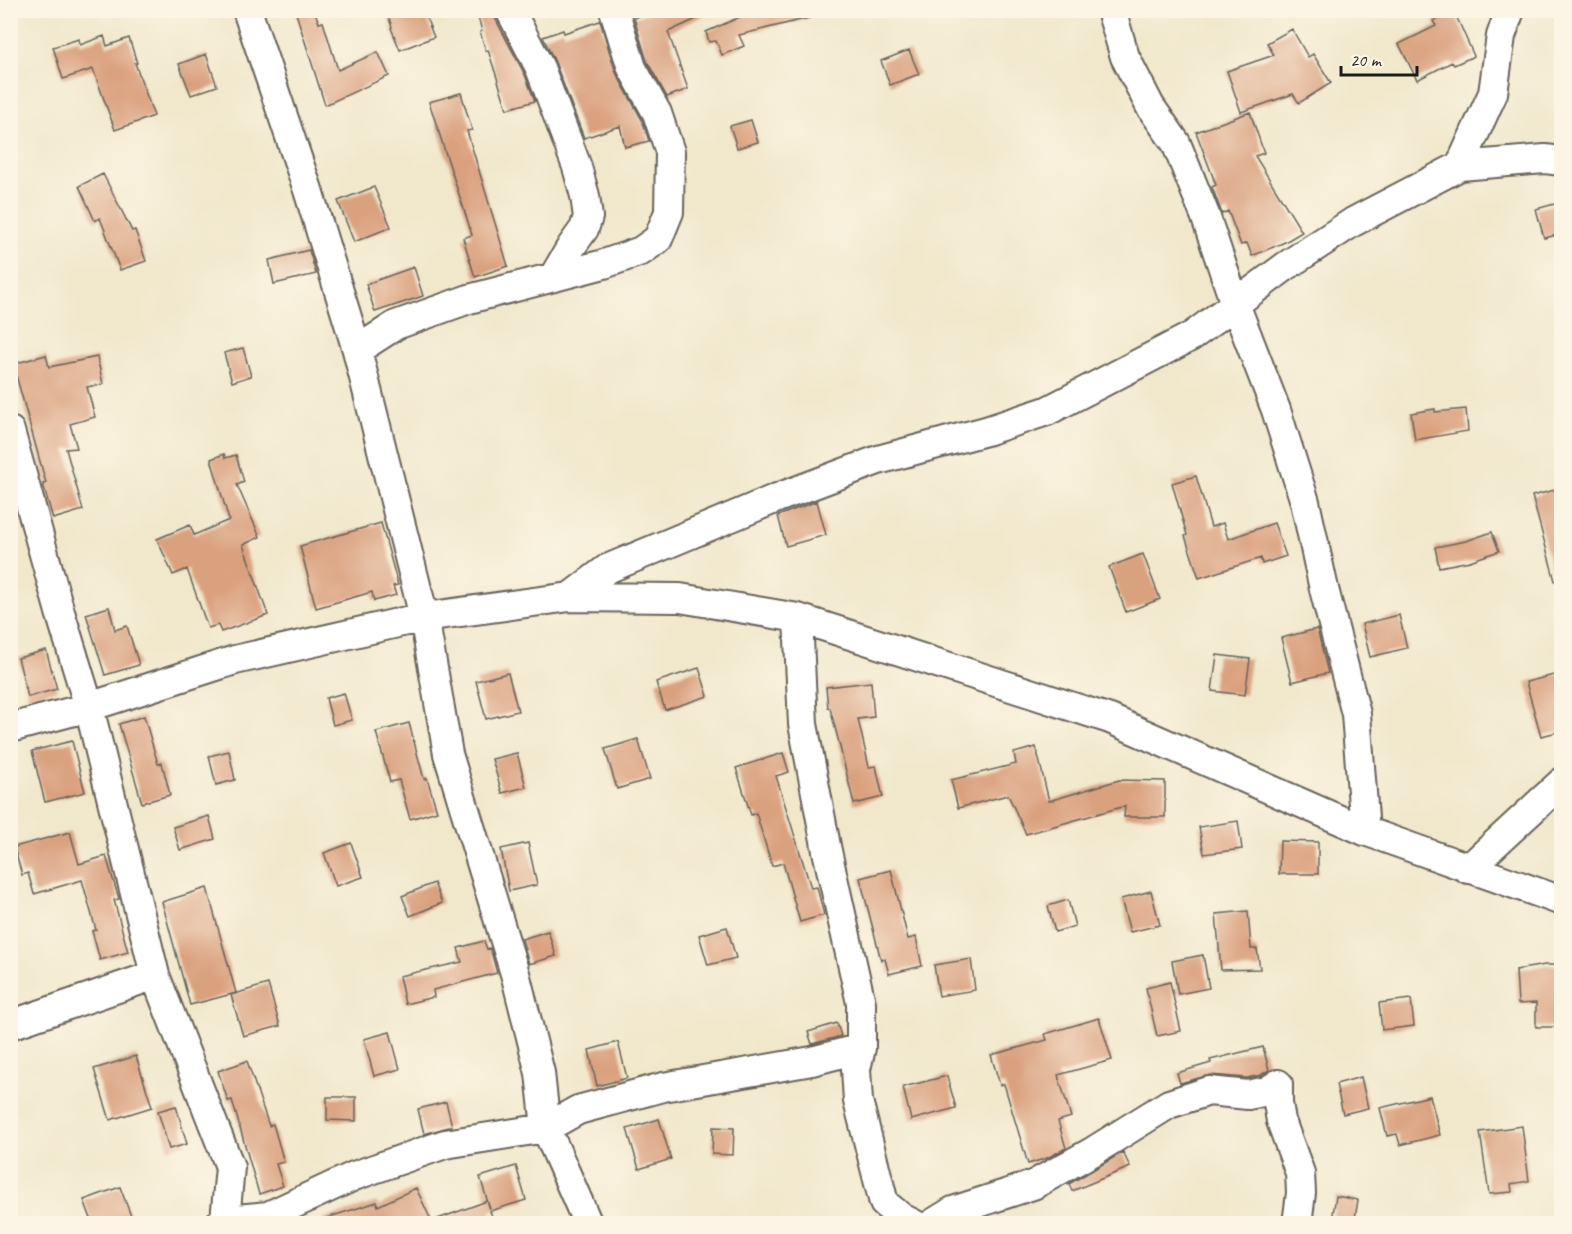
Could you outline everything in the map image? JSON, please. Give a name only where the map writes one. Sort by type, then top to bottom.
[{"type":"street","points":[[247,10],[290,133],[357,350],[424,617],[448,754],[516,977],[540,1073],[546,1128],[588,1224]]},
{"type":"street","points":[[510,10],[514,22],[540,68],[577,167],[585,196],[588,217],[584,229],[554,276]]},
{"type":"street","points":[[357,350],[396,325],[469,299],[604,264],[641,251],[658,239],[669,212],[670,152],[657,112],[632,68],[614,10]]},
{"type":"street","points":[[1111,10],[1125,57],[1150,106],[1176,143],[1276,410],[1305,502],[1324,589],[1356,714],[1365,831]]},
{"type":"street","points":[[1460,166],[1493,93],[1501,36],[1510,10]]},
{"type":"street","points":[[570,597],[607,569],[777,498],[878,460],[986,431],[1047,411],[1192,336],[1286,266],[1353,222],[1460,166],[1545,159],[1562,161]]},
{"type":"street","points":[[10,431],[89,707],[155,975],[230,1167],[222,1222],[268,1216],[354,1176],[445,1144],[546,1128],[578,1110],[663,1087],[812,1061],[861,1048]]},
{"type":"street","points":[[10,729],[89,707],[235,660],[424,617],[570,597],[680,598],[798,618],[1110,719],[1365,831],[1562,901]]},
{"type":"street","points":[[798,618],[803,724],[827,851],[861,1003],[861,1048],[856,1069],[858,1101],[884,1203],[902,1218],[914,1224]]},
{"type":"street","points":[[1468,869],[1562,782]]},
{"type":"street","points":[[10,1025],[155,975]]},
{"type":"street","points":[[812,1061],[833,1073],[858,1101]]},
{"type":"street","points":[[932,1224],[953,1210],[1033,1185],[1169,1104],[1209,1091],[1248,1095],[1268,1091],[1278,1084],[1281,1121],[1300,1173],[1301,1193],[1297,1224]]},
{"type":"building","points":[[295,10],[314,10],[319,23],[323,22],[338,70],[378,52],[389,76],[325,105]]},
{"type":"building","points":[[386,10],[423,10],[434,37],[400,50]]},
{"type":"building","points":[[476,10],[494,10],[495,18],[525,75],[535,101],[507,109],[480,32],[482,31]]},
{"type":"building","points":[[653,10],[716,10],[668,32],[688,89],[667,97],[647,61],[634,18]]},
{"type":"building","points":[[756,10],[808,10],[809,18],[739,35],[744,46],[722,55],[716,41],[709,42],[706,32]]},
{"type":"building","points":[[1454,11],[1474,56],[1454,65],[1452,62],[1417,80],[1399,44],[1436,26],[1433,21]]},
{"type":"building","points":[[600,21],[616,73],[642,120],[649,141],[625,147],[620,126],[584,138],[543,37],[563,30],[564,33]]},
{"type":"building","points":[[1292,29],[1308,57],[1313,54],[1331,83],[1299,103],[1293,94],[1241,112],[1227,71],[1274,55],[1267,43]]},
{"type":"building","points":[[104,36],[107,46],[129,38],[137,63],[135,63],[154,116],[115,130],[93,69],[63,79],[53,47],[79,39],[80,45]]},
{"type":"building","points":[[909,50],[919,74],[890,85],[881,61]]},
{"type":"building","points":[[206,54],[217,86],[191,95],[179,64]]},
{"type":"building","points":[[461,93],[472,130],[467,131],[508,266],[475,277],[463,238],[472,235],[429,102]]},
{"type":"building","points":[[1250,112],[1264,153],[1255,156],[1302,232],[1252,256],[1247,243],[1241,245],[1228,211],[1222,214],[1212,187],[1216,185],[1196,132]]},
{"type":"building","points":[[751,120],[758,142],[737,148],[730,126]]},
{"type":"building","points":[[103,174],[132,231],[135,230],[146,261],[120,270],[100,218],[95,221],[79,186]]},
{"type":"building","points":[[374,187],[391,227],[354,242],[338,201]]},
{"type":"building","points":[[1562,202],[1562,234],[1544,238],[1536,209]]},
{"type":"building","points":[[309,250],[316,274],[274,284],[269,260]]},
{"type":"building","points":[[414,267],[423,296],[375,312],[366,284]]},
{"type":"building","points":[[243,348],[251,376],[232,382],[224,353]]},
{"type":"building","points":[[46,355],[49,367],[97,357],[103,384],[87,387],[95,417],[70,424],[77,448],[66,449],[83,510],[53,519],[43,484],[46,483],[13,364]]},
{"type":"building","points":[[1435,409],[1435,412],[1466,409],[1468,431],[1415,440],[1411,413]]},
{"type":"building","points":[[224,454],[225,458],[236,455],[244,482],[237,485],[260,537],[243,545],[268,615],[221,632],[218,625],[208,628],[187,569],[173,575],[157,539],[190,525],[194,535],[229,520],[211,459]]},
{"type":"building","points":[[1196,476],[1211,527],[1223,523],[1228,539],[1274,523],[1286,556],[1262,564],[1261,558],[1199,578],[1185,536],[1187,535],[1172,483]]},
{"type":"building","points":[[1562,488],[1562,580],[1555,581],[1532,496]]},
{"type":"building","points":[[817,501],[826,535],[786,546],[778,516]]},
{"type":"building","points":[[381,523],[398,585],[393,586],[396,595],[374,601],[372,592],[316,608],[300,546]]},
{"type":"building","points":[[1492,532],[1499,551],[1470,561],[1439,567],[1435,547],[1466,541]]},
{"type":"building","points":[[1143,554],[1160,599],[1126,612],[1109,567]]},
{"type":"building","points":[[109,607],[115,630],[127,626],[139,665],[105,675],[86,614]]},
{"type":"building","points":[[1399,615],[1407,648],[1370,657],[1362,624]]},
{"type":"building","points":[[1317,629],[1328,673],[1292,682],[1281,638]]},
{"type":"building","points":[[46,650],[57,689],[28,697],[18,658]]},
{"type":"building","points":[[1217,655],[1250,659],[1245,695],[1212,691]]},
{"type":"building","points":[[699,668],[708,696],[665,710],[656,682]]},
{"type":"building","points":[[508,673],[518,711],[486,719],[476,681]]},
{"type":"building","points":[[1562,673],[1562,731],[1541,736],[1526,682]]},
{"type":"building","points":[[871,682],[874,717],[858,719],[869,767],[876,766],[883,797],[854,804],[830,708],[828,708],[826,687]]},
{"type":"building","points":[[344,693],[352,720],[333,725],[326,698]]},
{"type":"building","points":[[144,716],[158,764],[162,763],[170,795],[142,803],[119,724]]},
{"type":"building","points":[[409,723],[424,779],[427,778],[437,811],[410,819],[399,780],[390,782],[376,732]]},
{"type":"building","points":[[638,739],[650,779],[617,789],[605,749]]},
{"type":"building","points":[[72,741],[85,792],[45,802],[32,751]]},
{"type":"building","points":[[1036,747],[1049,801],[1119,780],[1165,781],[1165,817],[1124,817],[1125,806],[1026,834],[1008,795],[958,808],[951,780],[1016,764],[1014,753]]},
{"type":"building","points":[[229,751],[235,780],[216,785],[209,756]]},
{"type":"building","points":[[517,753],[526,787],[502,793],[492,759]]},
{"type":"building","points":[[783,753],[789,772],[776,776],[811,888],[817,887],[824,915],[800,922],[783,863],[772,866],[756,813],[751,815],[736,768]]},
{"type":"building","points":[[209,816],[215,839],[180,850],[173,827]]},
{"type":"building","points":[[1238,821],[1242,849],[1204,854],[1199,827]]},
{"type":"building","points":[[70,832],[79,864],[106,856],[119,899],[114,900],[128,952],[100,960],[92,931],[96,930],[82,880],[34,894],[28,873],[22,875],[14,847]]},
{"type":"building","points":[[1280,841],[1318,842],[1318,874],[1279,874]]},
{"type":"building","points":[[351,843],[363,877],[336,886],[324,853]]},
{"type":"building","points":[[528,843],[537,885],[509,891],[501,849]]},
{"type":"building","points":[[891,870],[908,939],[916,937],[922,966],[889,974],[885,959],[881,960],[860,878]]},
{"type":"building","points":[[434,883],[442,903],[410,916],[402,896]]},
{"type":"building","points":[[207,888],[236,993],[190,1005],[162,902]]},
{"type":"building","points":[[1151,891],[1160,925],[1130,932],[1121,899]]},
{"type":"building","points":[[1068,900],[1075,926],[1055,932],[1048,906]]},
{"type":"building","points":[[1248,911],[1251,949],[1257,949],[1260,969],[1221,970],[1216,914]]},
{"type":"building","points":[[727,927],[736,958],[708,965],[699,935]]},
{"type":"building","points":[[548,931],[556,956],[529,964],[522,939]]},
{"type":"building","points":[[484,941],[487,949],[490,948],[497,973],[433,990],[434,997],[405,1004],[399,976],[462,962],[458,948]]},
{"type":"building","points":[[1203,955],[1209,988],[1178,994],[1172,961]]},
{"type":"building","points":[[971,959],[975,990],[939,996],[934,965]]},
{"type":"building","points":[[1545,965],[1562,965],[1562,1027],[1536,1027],[1536,1003],[1518,1004],[1516,970]]},
{"type":"building","points":[[1170,982],[1181,1031],[1157,1036],[1146,988]]},
{"type":"building","points":[[268,984],[280,1026],[243,1036],[231,995]]},
{"type":"building","points":[[1411,999],[1414,1026],[1382,1030],[1379,1003]]},
{"type":"building","points":[[1099,1018],[1112,1060],[1058,1075],[1071,1117],[1058,1121],[1066,1148],[1047,1158],[1028,1164],[1004,1084],[1000,1085],[991,1055],[1047,1040],[1045,1034]]},
{"type":"building","points":[[837,1023],[841,1036],[812,1044],[808,1032]]},
{"type":"building","points":[[390,1032],[400,1069],[374,1076],[364,1039]]},
{"type":"building","points":[[618,1042],[627,1078],[597,1086],[589,1050]]},
{"type":"building","points":[[1263,1047],[1269,1070],[1261,1075],[1247,1078],[1210,1075],[1180,1083],[1177,1073],[1211,1063],[1210,1060]]},
{"type":"building","points":[[136,1056],[152,1107],[110,1120],[94,1069]]},
{"type":"building","points":[[247,1061],[269,1126],[273,1124],[284,1162],[276,1164],[283,1186],[259,1194],[232,1100],[228,1101],[218,1071]]},
{"type":"building","points":[[947,1076],[956,1108],[911,1120],[903,1087]]},
{"type":"building","points":[[1361,1077],[1368,1108],[1343,1114],[1336,1084]]},
{"type":"building","points":[[1430,1096],[1440,1135],[1400,1145],[1397,1134],[1387,1136],[1380,1108]]},
{"type":"building","points":[[327,1097],[356,1097],[356,1121],[327,1120]]},
{"type":"building","points":[[446,1102],[452,1126],[424,1134],[418,1109]]},
{"type":"building","points":[[176,1106],[187,1144],[169,1149],[158,1111]]},
{"type":"building","points":[[659,1119],[671,1159],[639,1169],[627,1129]]},
{"type":"building","points":[[1522,1126],[1529,1181],[1511,1184],[1512,1192],[1489,1194],[1480,1132]]},
{"type":"building","points":[[713,1127],[734,1128],[733,1155],[712,1154]]},
{"type":"building","points":[[1123,1152],[1130,1167],[1072,1191],[1069,1184]]},
{"type":"building","points":[[516,1166],[526,1200],[490,1211],[495,1224],[323,1224],[323,1219],[377,1202],[378,1206],[416,1188],[432,1222],[487,1201],[490,1209],[480,1177]]},
{"type":"building","points":[[120,1187],[134,1224],[93,1224],[84,1200]]},
{"type":"building","points":[[1336,1196],[1358,1200],[1354,1224],[1332,1220]]}]
